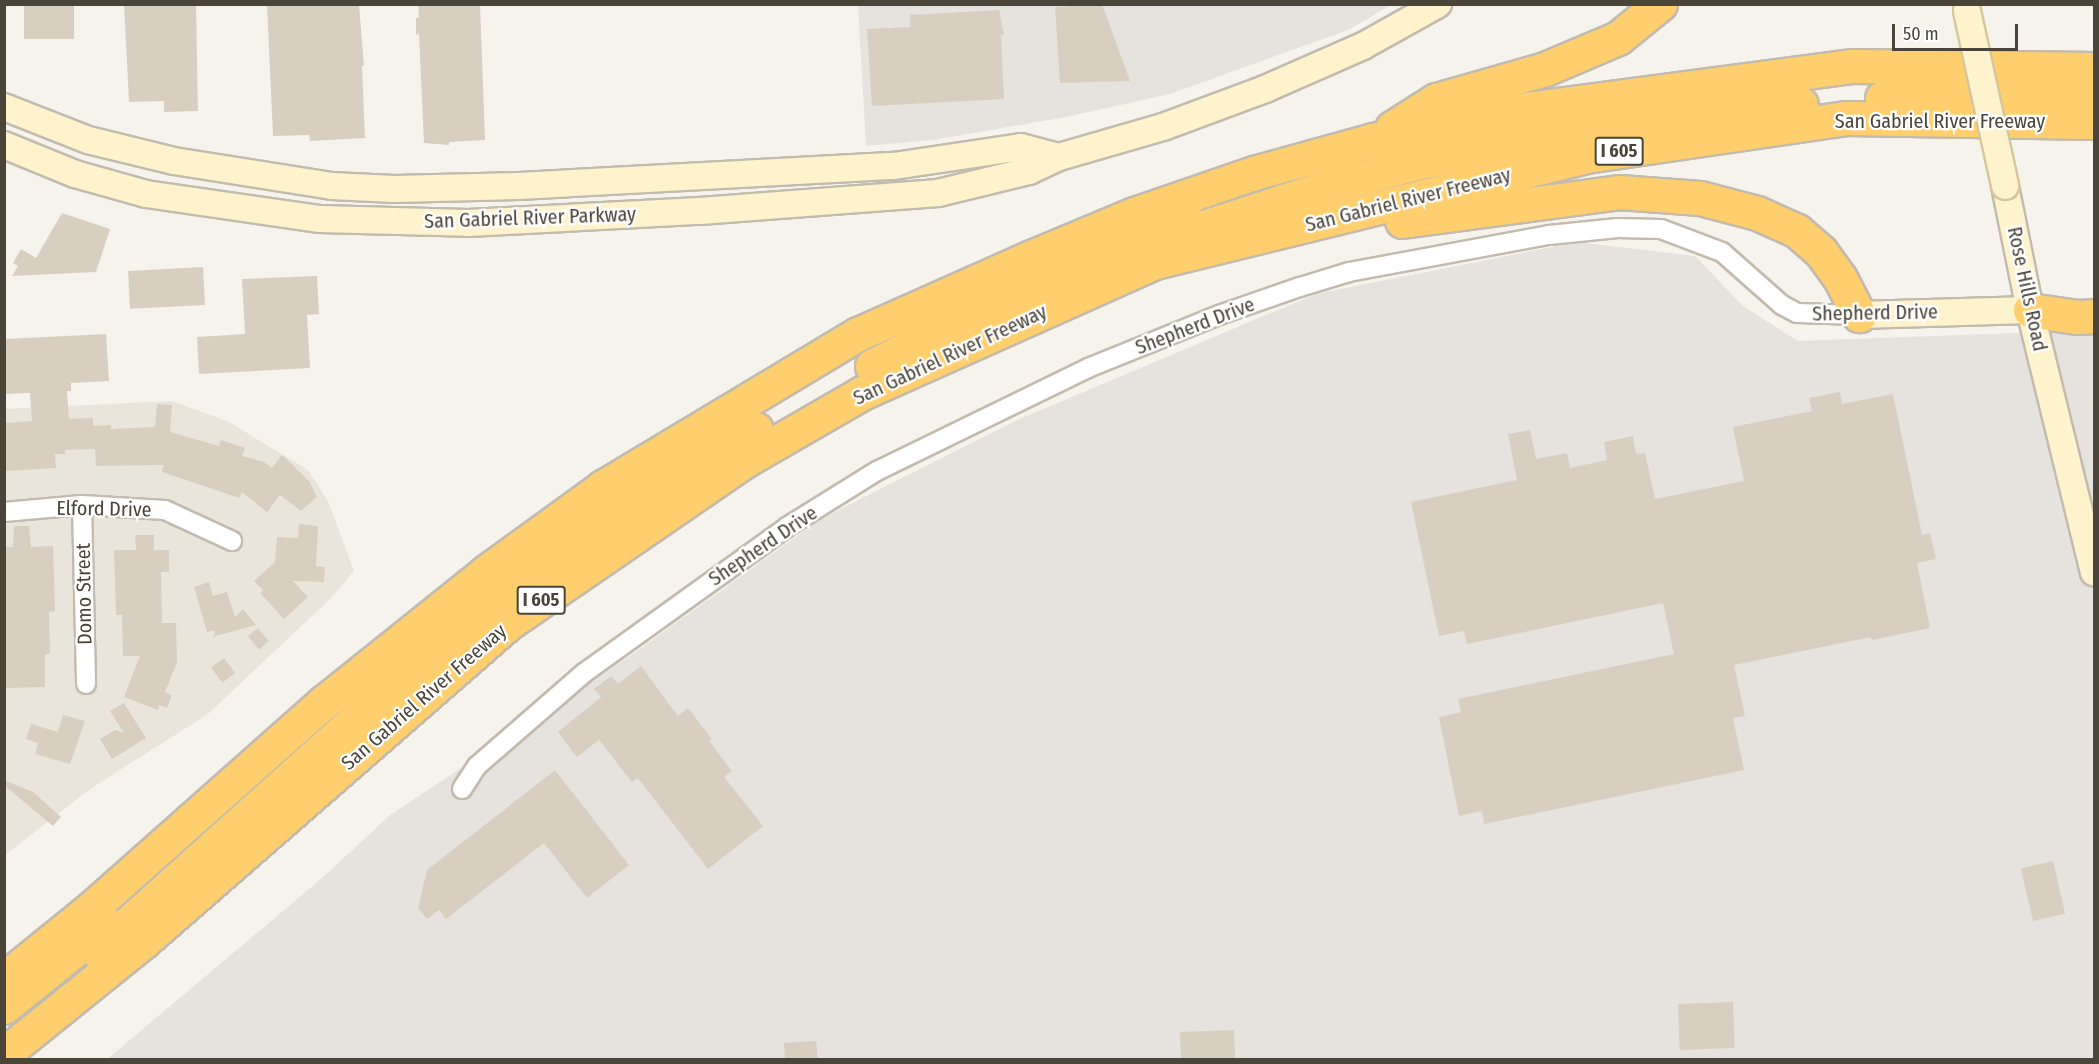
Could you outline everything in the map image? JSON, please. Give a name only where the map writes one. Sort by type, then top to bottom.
[{"type":"highway","points":[[1373,140],[1436,100],[1545,69],[1618,38],[1660,4]]},
{"type":"highway","name":"I 605","points":[[4,979],[94,906],[324,702],[486,572],[603,487],[721,414],[858,334],[1134,213],[1254,173],[1373,140],[1545,105],[1852,66],[2094,69]]},
{"type":"highway","points":[[4,1025],[104,946],[304,765],[478,615],[683,471],[813,396],[943,330],[1062,279],[1245,212],[1416,163],[1596,126],[1698,113],[1878,98],[2094,95]]},
{"type":"highway","points":[[4,1007],[93,937],[166,869],[403,663],[589,522],[722,437],[875,353],[986,299],[1116,246],[1248,199],[1448,144],[1515,131],[1545,105]]},
{"type":"highway","name":"San Gabriel River Freeway","points":[[4,1054],[144,941],[510,622],[746,460],[862,393],[1155,262],[1586,156],[1845,118],[2094,122]]},
{"type":"highway","points":[[1155,262],[1462,212],[1607,194],[1688,198],[1757,213],[1797,231],[1821,252],[1840,278],[1859,315]]},
{"type":"highway","points":[[2030,310],[2077,317],[2094,316]]},
{"type":"main road","name":"San Gabriel River Parkway","points":[[4,145],[75,174],[146,194],[320,219],[468,223],[700,211],[938,193],[1029,171],[1059,156],[1163,127],[1265,89],[1363,46],[1438,4]]},
{"type":"main road","name":"Rose Hills Road","points":[[1966,8],[2030,310],[2094,572]]},
{"type":"main road","name":"San Gabriel River Parkway","points":[[4,107],[88,140],[174,161],[332,186],[394,189],[519,186],[894,166],[1021,147],[1059,156]]},
{"type":"main road","name":"Shepherd Drive","points":[[1859,315],[2030,310]]},
{"type":"street","name":"Shepherd Drive","points":[[462,789],[477,766],[584,673],[787,527],[877,471],[1088,368],[1219,315],[1300,287],[1349,272],[1549,235],[1618,228],[1662,229],[1722,252],[1782,305],[1797,313],[1859,315]]},
{"type":"street","name":"Elford Drive","points":[[4,512],[82,505],[165,510],[232,541]]},
{"type":"street","name":"Domo Street","points":[[82,505],[86,684]]},
{"type":"shaded area","points":[[858,5],[1391,5],[1348,30],[1170,94],[1066,117],[933,140],[866,146]]},
{"type":"shaded area","points":[[1577,242],[1695,256],[1743,306],[1798,341],[2094,330],[2094,1059],[106,1060],[321,879],[389,816],[634,653],[821,519],[1015,421],[1316,294]]},
{"type":"shaded area","points":[[173,401],[229,422],[308,470],[328,501],[354,571],[330,599],[208,714],[90,789],[5,855],[5,409]]},
{"type":"building","points":[[24,4],[74,4],[74,39],[24,39]]},
{"type":"building","points":[[124,4],[196,4],[198,111],[164,112],[164,101],[129,102]]},
{"type":"building","points":[[267,4],[359,4],[364,66],[362,66],[365,138],[310,141],[309,135],[273,136]]},
{"type":"building","points":[[418,4],[480,4],[485,140],[449,142],[449,145],[424,143],[419,34],[416,35],[416,18],[419,18]]},
{"type":"building","points":[[1102,4],[1130,81],[1060,83],[1055,7]]},
{"type":"building","points":[[999,10],[1004,35],[1001,35],[1004,99],[872,106],[867,29],[910,27],[910,15]]},
{"type":"building","points":[[62,213],[110,229],[96,272],[12,276],[18,266],[13,263],[21,249],[36,258]]},
{"type":"building","points":[[203,267],[205,305],[130,309],[128,271]]},
{"type":"building","points":[[317,276],[319,314],[307,315],[310,368],[199,374],[197,337],[245,334],[242,279]]},
{"type":"building","points":[[106,334],[109,381],[71,383],[71,391],[67,391],[69,419],[93,418],[93,426],[111,425],[111,429],[155,427],[157,404],[172,405],[170,432],[219,446],[221,440],[245,448],[242,456],[264,462],[272,468],[282,455],[309,481],[317,497],[301,511],[280,495],[267,512],[242,492],[239,498],[162,472],[164,465],[96,466],[95,449],[65,450],[65,454],[55,454],[56,468],[4,471],[4,423],[32,421],[30,393],[4,394],[4,339]]},
{"type":"building","points":[[1840,392],[1842,404],[1893,394],[1922,535],[1930,533],[1936,559],[1917,563],[1930,628],[1872,640],[1871,637],[1734,665],[1745,716],[1733,718],[1744,770],[1484,824],[1482,811],[1459,816],[1439,717],[1461,712],[1458,699],[1674,654],[1663,603],[1467,644],[1464,631],[1439,636],[1411,502],[1517,480],[1508,434],[1530,430],[1536,459],[1567,453],[1570,468],[1607,460],[1604,442],[1633,436],[1636,454],[1645,453],[1655,499],[1744,481],[1733,427],[1812,411],[1809,398]]},
{"type":"building","points":[[299,524],[318,526],[316,566],[325,567],[324,582],[293,581],[308,597],[284,619],[260,593],[263,590],[254,581],[275,562],[277,537],[298,538]]},
{"type":"building","points":[[14,526],[29,526],[31,547],[53,546],[55,611],[49,612],[50,654],[45,654],[45,687],[5,688],[4,547],[13,547]]},
{"type":"building","points":[[135,535],[154,535],[154,550],[169,550],[169,572],[161,572],[162,623],[176,623],[177,662],[165,692],[172,695],[167,708],[159,705],[158,710],[124,697],[140,656],[123,656],[122,615],[116,615],[114,550],[136,550]]},
{"type":"building","points":[[209,582],[213,596],[227,592],[235,617],[243,609],[256,625],[212,637],[215,634],[214,630],[207,632],[194,587]]},
{"type":"building","points":[[258,628],[269,641],[259,649],[248,636]]},
{"type":"building","points":[[224,658],[235,673],[222,683],[211,667]]},
{"type":"building","points":[[641,666],[678,716],[688,708],[712,739],[709,741],[732,771],[724,777],[763,826],[708,869],[638,778],[632,782],[599,740],[577,757],[558,732],[601,697],[594,689],[611,676],[618,684]]},
{"type":"building","points":[[124,703],[146,738],[112,759],[100,739],[115,730],[124,733],[110,711]]},
{"type":"building","points":[[63,715],[85,721],[70,764],[35,754],[38,743],[26,739],[31,724],[58,732]]},
{"type":"building","points":[[555,770],[629,865],[587,898],[544,843],[446,919],[439,910],[427,919],[418,908],[427,870]]},
{"type":"building","points":[[4,780],[33,792],[61,817],[53,826],[4,785]]},
{"type":"building","points":[[2053,861],[2065,914],[2033,921],[2021,868]]},
{"type":"building","points":[[1733,1002],[1735,1048],[1680,1050],[1678,1004]]},
{"type":"building","points":[[1234,1030],[1235,1059],[1181,1060],[1180,1032]]},
{"type":"building","points":[[816,1041],[818,1059],[785,1059],[784,1043]]}]
